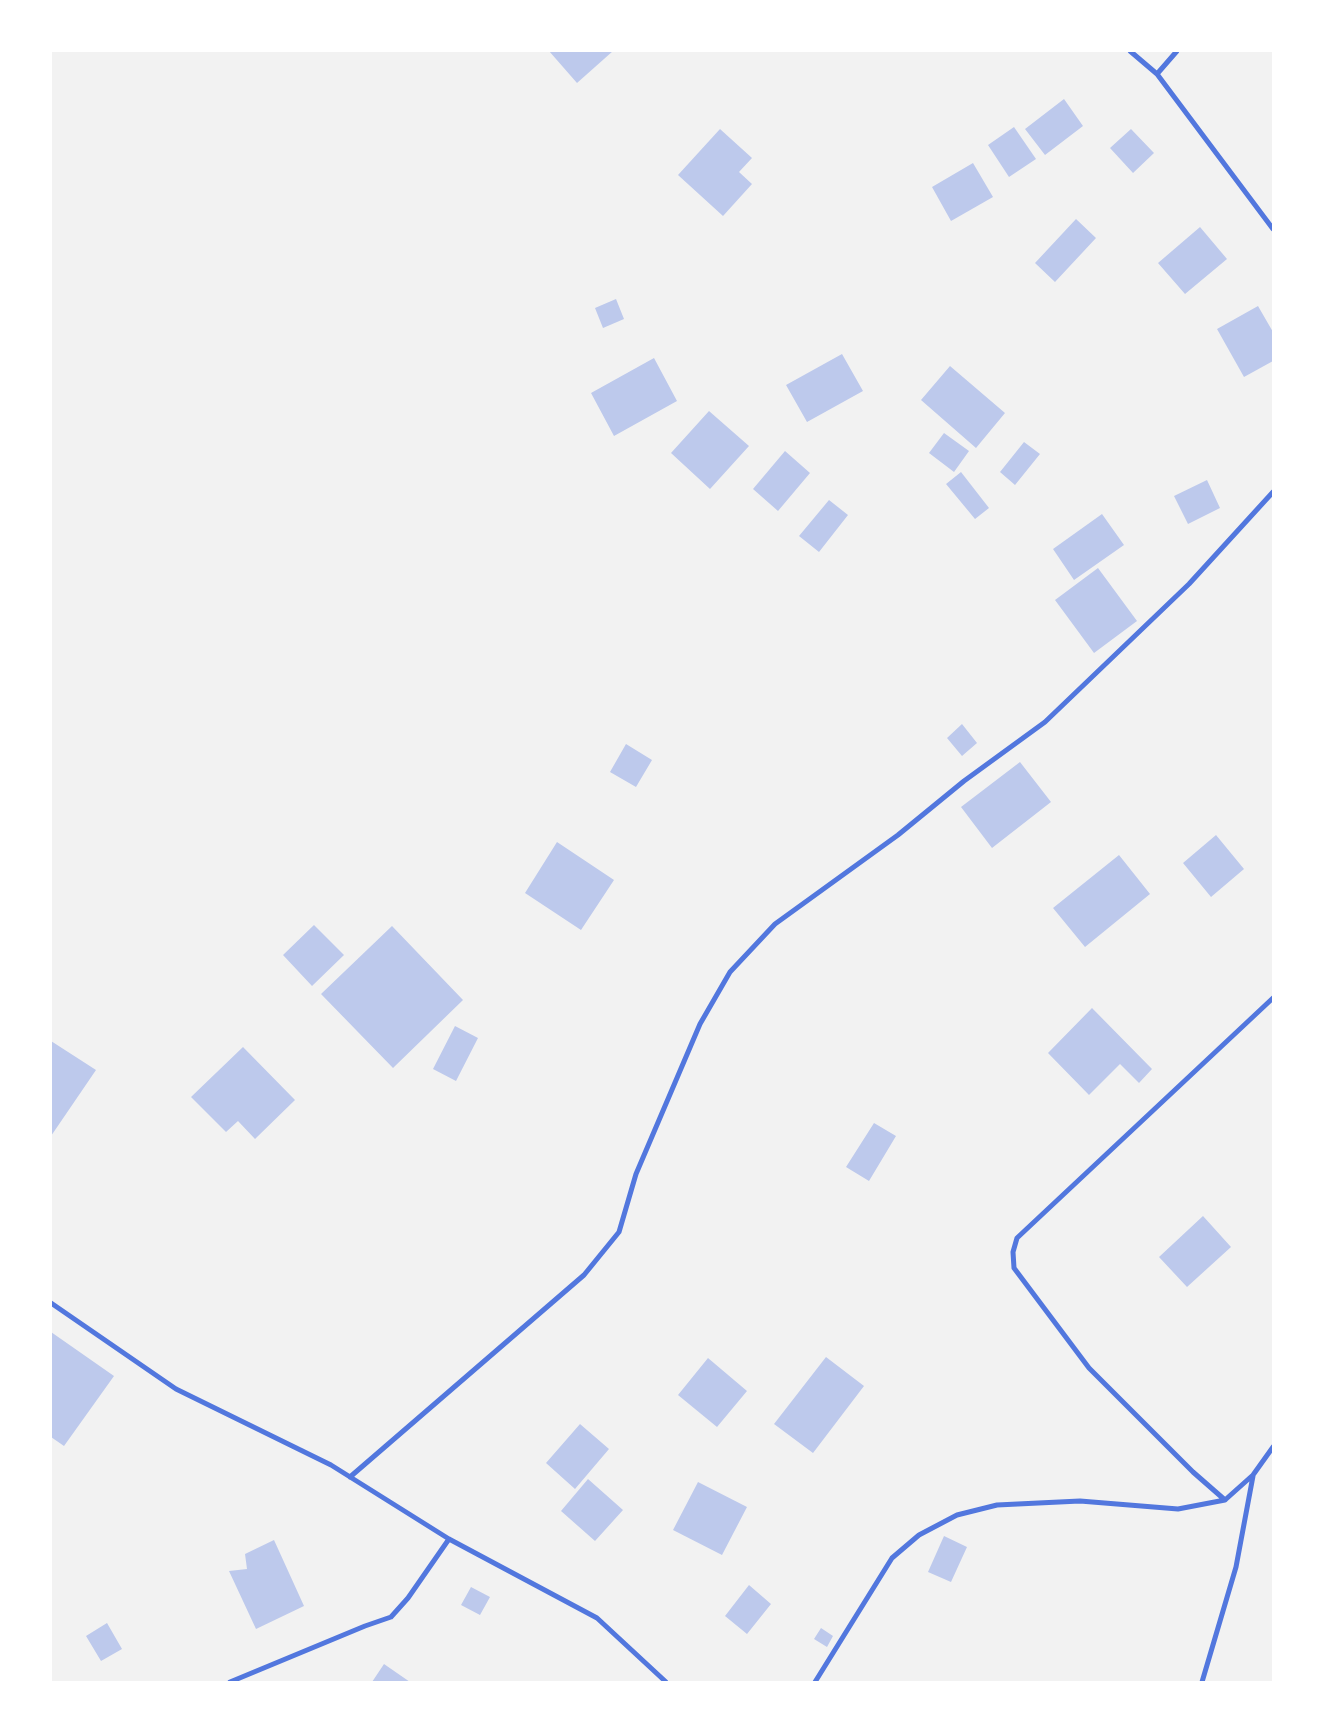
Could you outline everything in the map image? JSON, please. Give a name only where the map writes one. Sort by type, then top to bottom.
[{"type":"street","points":[[1130,51],[1157,74],[1273,229]]},
{"type":"street","points":[[1157,74],[1177,51]]},
{"type":"street","points":[[350,1477],[584,1275],[619,1232],[636,1174],[700,1024],[730,972],[775,924],[898,835],[964,781],[1045,722],[1189,584],[1273,492]]},
{"type":"street","points":[[1225,1500],[1193,1472],[1089,1368],[1014,1268],[1013,1252],[1017,1238],[1273,998]]},
{"type":"street","points":[[51,1304],[176,1389],[331,1466],[449,1539],[597,1618],[666,1682]]},
{"type":"street","points":[[815,1682],[892,1558],[919,1535],[957,1515],[997,1505],[1080,1501],[1178,1509],[1225,1500],[1253,1476],[1273,1446]]},
{"type":"street","points":[[1202,1682],[1236,1567],[1253,1476]]},
{"type":"street","points":[[230,1682],[392,1617],[408,1598],[449,1539]]},
{"type":"building","points":[[549,51],[613,51],[577,83]]},
{"type":"building","points":[[1064,99],[1083,126],[1045,155],[1025,129]]},
{"type":"building","points":[[1014,127],[1036,159],[1009,177],[988,145]]},
{"type":"building","points":[[720,129],[752,158],[739,172],[752,184],[723,216],[678,175]]},
{"type":"building","points":[[1131,129],[1154,153],[1133,173],[1110,148]]},
{"type":"building","points":[[973,163],[993,197],[951,221],[932,187]]},
{"type":"building","points":[[1076,219],[1096,238],[1055,282],[1035,263]]},
{"type":"building","points":[[1200,227],[1227,259],[1185,294],[1158,263]]},
{"type":"building","points":[[616,299],[624,319],[603,328],[595,308]]},
{"type":"building","points":[[1258,306],[1273,332],[1273,361],[1244,377],[1217,329]]},
{"type":"building","points":[[842,354],[863,391],[807,422],[786,385]]},
{"type":"building","points":[[654,358],[677,401],[614,436],[591,393]]},
{"type":"building","points":[[950,366],[1005,413],[976,448],[921,400]]},
{"type":"building","points":[[709,411],[749,446],[710,489],[671,453]]},
{"type":"building","points":[[944,433],[969,451],[954,472],[929,453]]},
{"type":"building","points":[[1024,442],[1040,454],[1015,485],[1000,472]]},
{"type":"building","points":[[785,451],[810,473],[778,511],[753,489]]},
{"type":"building","points":[[961,472],[989,508],[975,519],[946,484]]},
{"type":"building","points":[[1207,480],[1220,508],[1188,524],[1174,496]]},
{"type":"building","points":[[829,500],[848,515],[819,552],[799,536]]},
{"type":"building","points":[[1102,514],[1124,545],[1074,580],[1053,549]]},
{"type":"building","points":[[1098,568],[1137,621],[1094,653],[1055,600]]},
{"type":"building","points":[[962,724],[977,743],[962,756],[947,738]]},
{"type":"building","points":[[626,744],[652,760],[636,787],[610,772]]},
{"type":"building","points":[[1020,762],[1051,802],[992,848],[961,807]]},
{"type":"building","points":[[1216,835],[1244,869],[1211,897],[1183,863]]},
{"type":"building","points":[[557,842],[614,880],[581,930],[525,893]]},
{"type":"building","points":[[1119,855],[1150,894],[1085,947],[1053,908]]},
{"type":"building","points":[[314,925],[344,955],[312,986],[283,955]]},
{"type":"building","points":[[392,926],[463,1000],[393,1068],[321,994]]},
{"type":"building","points":[[1092,1008],[1152,1069],[1139,1083],[1120,1064],[1089,1095],[1048,1053]]},
{"type":"building","points":[[455,1026],[478,1038],[456,1081],[433,1069]]},
{"type":"building","points":[[51,1041],[96,1070],[51,1136]]},
{"type":"building","points":[[243,1047],[295,1100],[255,1139],[238,1121],[226,1132],[191,1097]]},
{"type":"building","points":[[874,1123],[896,1136],[869,1181],[846,1167]]},
{"type":"building","points":[[1203,1216],[1231,1247],[1187,1287],[1159,1257]]},
{"type":"building","points":[[51,1332],[114,1376],[64,1446],[51,1437]]},
{"type":"building","points":[[826,1357],[864,1386],[813,1453],[774,1424]]},
{"type":"building","points":[[708,1358],[747,1391],[717,1427],[678,1395]]},
{"type":"building","points":[[580,1424],[609,1449],[575,1489],[546,1463]]},
{"type":"building","points":[[588,1479],[623,1510],[595,1541],[561,1511]]},
{"type":"building","points":[[698,1482],[747,1507],[722,1555],[673,1530]]},
{"type":"building","points":[[944,1536],[967,1547],[951,1582],[928,1572]]},
{"type":"building","points":[[274,1540],[304,1606],[256,1629],[229,1571],[247,1569],[245,1554]]},
{"type":"building","points":[[749,1585],[771,1604],[747,1634],[725,1616]]},
{"type":"building","points":[[471,1587],[490,1597],[480,1615],[461,1605]]},
{"type":"building","points":[[107,1623],[122,1649],[101,1661],[86,1636]]},
{"type":"building","points":[[821,1628],[833,1636],[827,1647],[814,1639]]},
{"type":"building","points":[[384,1664],[410,1682],[372,1682]]}]
